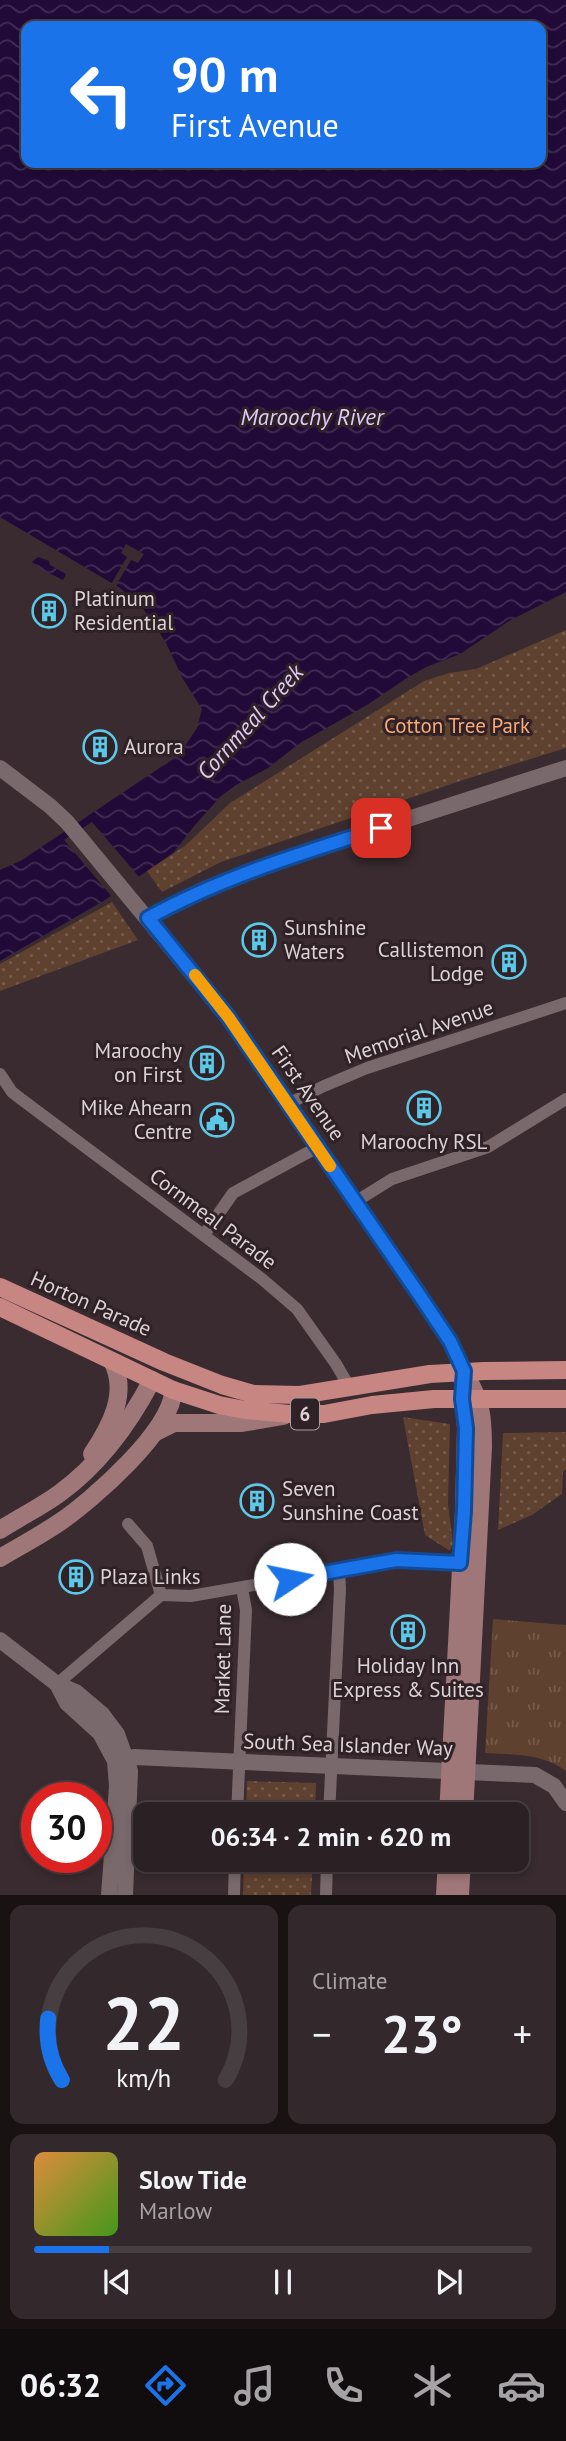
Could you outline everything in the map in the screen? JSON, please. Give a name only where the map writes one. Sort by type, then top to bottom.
[{"type":"main road","name":"Horton Parade","points":[[0,1287],[164,1362]]},
{"type":"main road","name":"Horton Parade","points":[[0,1307],[152,1380]]},
{"type":"main road","points":[[69,1486],[102,1438],[116,1407],[119,1385],[112,1361]]},
{"type":"main road","name":"6","points":[[164,1362],[253,1394],[300,1395],[430,1374],[566,1370]]},
{"type":"main road","points":[[0,1530],[69,1486],[115,1441],[164,1362]]},
{"type":"main road","points":[[152,1435],[169,1407],[173,1390],[164,1362]]},
{"type":"main road","points":[[462,1802],[458,1771],[460,1563],[466,1428],[470,1399],[464,1371]]},
{"type":"main road","name":"6","points":[[152,1380],[173,1390],[231,1408],[290,1415],[324,1414],[425,1399],[566,1399]]},
{"type":"main road","points":[[452,1802],[458,1771],[483,1447],[483,1419],[470,1399]]},
{"type":"main road","points":[[0,1558],[78,1509],[123,1469],[160,1428],[174,1423],[243,1423],[290,1415]]},
{"type":"main road","points":[[445,1895],[446,1872]]},
{"type":"main road","points":[[460,1895],[461,1872]]},
{"type":"street","name":"First Avenue","points":[[0,768],[50,806],[76,832],[229,1018],[440,1326],[464,1371]]},
{"type":"street","points":[[148,918],[205,889],[284,859],[566,768]]},
{"type":"street","name":"Memorial Avenue","points":[[288,1104],[367,1068],[566,1003]]},
{"type":"street","name":"Cornmeal Parade","points":[[0,1074],[12,1092],[262,1279],[297,1309],[350,1388]]},
{"type":"street","points":[[355,1202],[392,1179],[488,1147],[566,1098]]},
{"type":"street","points":[[204,1235],[233,1193],[318,1147]]},
{"type":"street","points":[[128,1524],[146,1546],[161,1595]]},
{"type":"street","points":[[57,1684],[161,1595],[191,1596],[396,1560],[460,1563]]},
{"type":"street","points":[[330,1802],[338,1570]]},
{"type":"street","name":"Market Lane","points":[[237,1802],[246,1610],[242,1588]]},
{"type":"street","points":[[0,1640],[57,1684],[67,1703],[100,1733],[130,1771],[125,1895]]},
{"type":"street","points":[[110,1895],[121,1759]]},
{"type":"street","name":"South Sea Islander Way","points":[[121,1759],[332,1765],[535,1775],[554,1786],[566,1803]]},
{"type":"street","points":[[234,1895],[235,1872]]},
{"type":"street","points":[[326,1895],[327,1872]]},
{"type":"green space","name":"Cotton Tree Park","points":[[566,630],[566,748],[221,862],[162,892],[147,871],[186,845],[230,803],[424,681],[449,673],[476,669]]},
{"type":"green space","points":[[112,902],[138,940],[0,991],[0,964]]},
{"type":"green space","points":[[403,1417],[450,1424],[448,1504],[453,1543],[450,1551],[425,1535]]},
{"type":"green space","points":[[566,1432],[566,1469],[563,1472],[562,1494],[532,1515],[498,1530],[503,1433]]},
{"type":"green space","points":[[493,1619],[566,1625],[566,1771],[537,1758],[485,1753]]},
{"type":"green space","points":[[247,1781],[316,1783],[315,1802],[246,1802]]},
{"type":"green space","points":[[244,1872],[312,1872],[311,1895],[243,1895]]},
{"type":"water","name":"Maroochy River","points":[[0,0],[566,0],[566,592],[509,621],[460,654],[426,667],[300,743],[268,768],[221,796],[173,853],[105,900],[0,961],[0,870],[22,860],[179,755],[197,728],[202,709],[183,679],[165,641],[142,607],[120,588],[0,517]]},
{"type":"water","points":[[38,557],[49,561],[50,565],[66,574],[63,580],[32,562]]},
{"type":"pier","points":[[126,544],[144,554],[138,563],[131,560],[114,589],[110,586],[127,557],[121,553]]},
{"type":"pier","points":[[92,822],[141,879],[112,897],[64,840]]},
{"type":"slow traffic","points":[[195,975],[229,1018],[330,1166]]},
{"type":"place","name":"Platinum Residential","points":[[49,611]]},
{"type":"place","name":"Aurora","points":[[100,747]]},
{"type":"place","name":"Sunshine Waters","points":[[259,940]]},
{"type":"place","name":"Callistemon Lodge","points":[[509,962]]},
{"type":"place","name":"Maroochy on First","points":[[207,1063]]},
{"type":"place","name":"Maroochy RSL","points":[[424,1108]]},
{"type":"place","name":"Mike Ahearn Centre","points":[[217,1120]]},
{"type":"place","name":"Seven Sunshine Coast","points":[[257,1501]]},
{"type":"place","name":"Plaza Links","points":[[76,1577]]},
{"type":"place","name":"Holiday Inn Express & Suites","points":[[408,1632]]},
{"type":"route","points":[[290,1579],[396,1560],[460,1563],[466,1428],[462,1399],[464,1371],[450,1341],[229,1018],[148,918],[205,889],[246,873],[381,828]]},
{"type":"water label","name":"Cornmeal Creek","points":[[250,722]]}]
